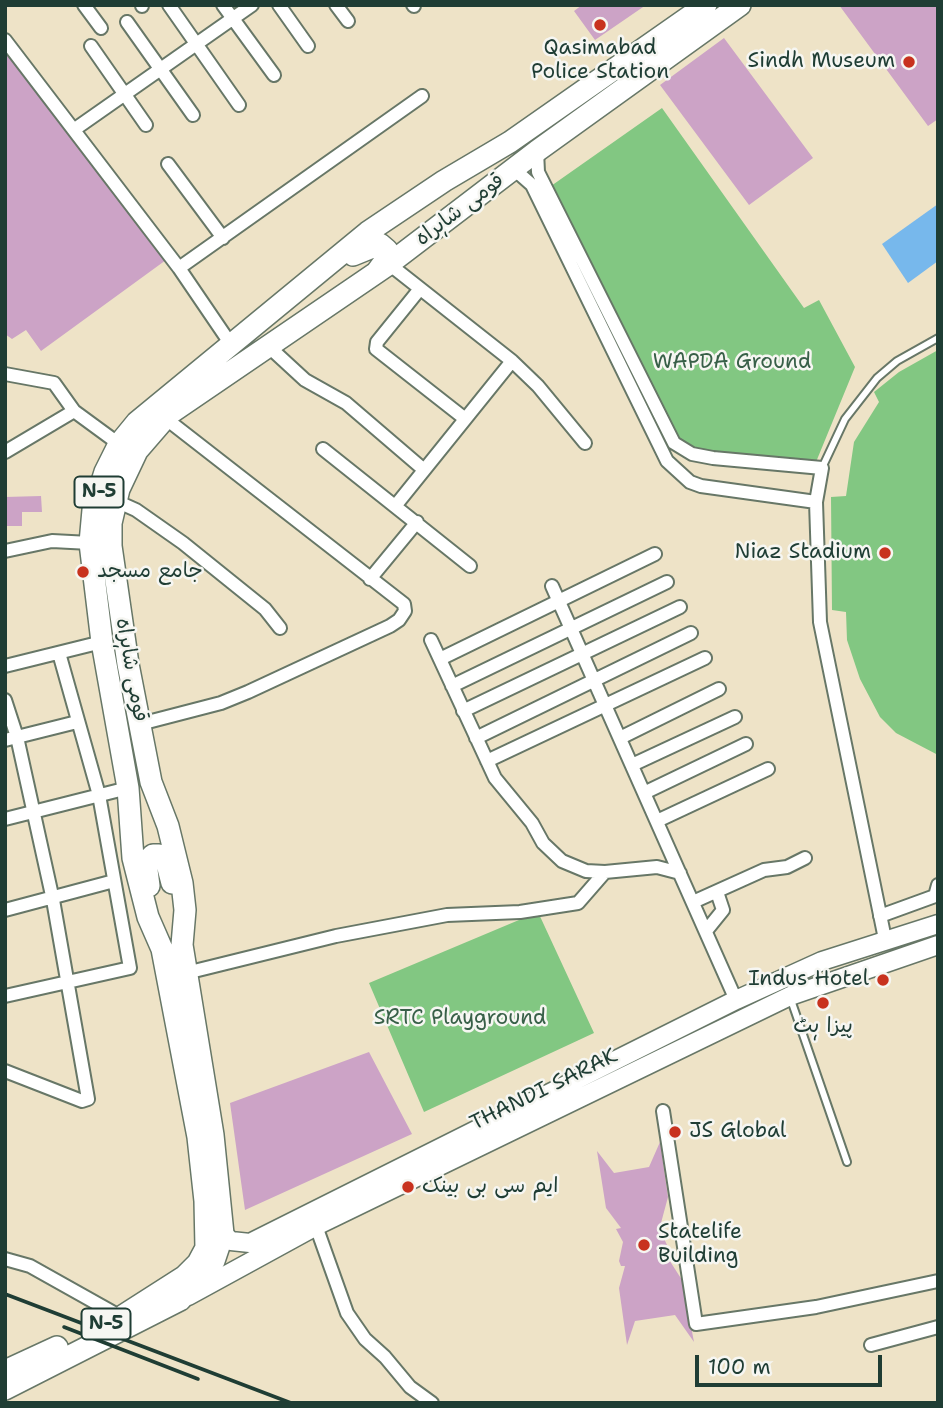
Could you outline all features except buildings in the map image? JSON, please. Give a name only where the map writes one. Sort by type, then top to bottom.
[{"type":"highway","name":"قومی شاہراہ","points":[[5,1389],[180,1300],[214,1261],[223,1234],[213,1135],[186,972],[172,947],[148,917],[133,858],[128,788],[102,642],[90,543],[137,451],[165,418],[421,240],[537,151],[740,5]]},
{"type":"highway","name":"قومی شاہراہ","points":[[5,1371],[121,1317],[185,1276],[198,1264],[206,1248],[205,1201],[198,1137],[172,947],[185,910],[177,855],[151,782],[111,546],[105,472],[119,444],[137,422],[368,232],[510,142],[704,6]]},
{"type":"highway","points":[[421,240],[408,237],[406,223],[456,174]]},
{"type":"highway","points":[[297,289],[361,249],[380,244],[387,250],[387,258],[382,268]]},
{"type":"main road","name":"THANDI SARAK","points":[[223,1234],[231,1241],[250,1242],[736,1000],[822,961],[938,924]]},
{"type":"main road","name":"THANDI SARAK","points":[[180,1300],[316,1226],[790,996],[938,946]]},
{"type":"street","points":[[84,5],[102,28]]},
{"type":"street","points":[[169,5],[239,105]]},
{"type":"street","points":[[223,5],[274,75]]},
{"type":"street","points":[[75,129],[252,5]]},
{"type":"street","points":[[279,5],[308,46]]},
{"type":"street","points":[[336,5],[348,21]]},
{"type":"street","points":[[127,22],[193,115]]},
{"type":"street","points":[[5,40],[179,268],[230,343]]},
{"type":"street","points":[[91,46],[146,125]]},
{"type":"street","points":[[179,268],[422,96]]},
{"type":"street","points":[[537,151],[538,172],[674,443],[692,454],[713,458],[822,468],[816,502],[820,622],[885,939]]},
{"type":"street","points":[[168,164],[223,238]]},
{"type":"street","points":[[515,170],[532,185],[667,461],[690,482],[701,486],[816,502]]},
{"type":"street","points":[[382,268],[419,290],[512,361],[538,386],[585,443]]},
{"type":"street","points":[[419,290],[377,342],[376,349],[464,418]]},
{"type":"street","points":[[267,345],[305,380],[346,403],[423,469]]},
{"type":"street","points":[[396,505],[512,361]]},
{"type":"street","points":[[5,374],[54,383],[74,411],[119,444]]},
{"type":"street","points":[[5,452],[74,411]]},
{"type":"street","points":[[140,724],[230,699],[400,620],[405,611],[404,604],[165,418]]},
{"type":"street","points":[[323,449],[470,566]]},
{"type":"street","points":[[108,509],[136,510],[183,543],[265,609],[280,628]]},
{"type":"street","points":[[370,579],[417,522]]},
{"type":"street","points":[[5,551],[52,541],[90,543]]},
{"type":"street","points":[[440,659],[655,554]]},
{"type":"street","points":[[452,686],[667,582]]},
{"type":"street","points":[[552,586],[736,1000]]},
{"type":"street","points":[[463,711],[680,607]]},
{"type":"street","points":[[476,738],[691,633]]},
{"type":"street","points":[[430,640],[495,778],[532,822],[543,843],[562,860],[586,871],[657,867],[680,873]]},
{"type":"street","points":[[5,666],[102,642]]},
{"type":"street","points":[[5,996],[130,968],[99,794],[59,653]]},
{"type":"street","points":[[487,761],[705,658]]},
{"type":"street","points":[[620,738],[719,690]]},
{"type":"street","points":[[5,700],[11,739],[33,813],[53,900],[88,1099],[82,1101],[5,1071]]},
{"type":"street","points":[[632,765],[735,717]]},
{"type":"street","points":[[11,739],[77,722]]},
{"type":"street","points":[[644,793],[746,744]]},
{"type":"street","points":[[657,821],[768,769]]},
{"type":"street","points":[[5,819],[128,788]]},
{"type":"street","points":[[693,902],[764,870],[787,867],[804,858]]},
{"type":"street","points":[[186,972],[336,936],[447,915],[520,912],[578,903],[605,872]]},
{"type":"street","points":[[5,910],[53,900],[114,881]]},
{"type":"street","points":[[880,916],[935,896],[938,885]]},
{"type":"street","points":[[706,931],[723,910],[717,892]]},
{"type":"street","points":[[663,1111],[696,1324],[816,1307],[938,1281]]},
{"type":"street","points":[[316,1226],[347,1313],[365,1339],[410,1387],[432,1403]]},
{"type":"street","points":[[5,1259],[30,1266],[121,1317]]},
{"type":"street","points":[[871,1345],[938,1327]]},
{"type":"lane","points":[[822,468],[845,419],[877,377],[897,360],[938,338]]},
{"type":"lane","points":[[790,996],[847,1162]]},
{"type":"green space","name":"WAPDA Ground","points":[[662,108],[804,308],[819,300],[855,367],[816,462],[672,449],[551,186]]},
{"type":"green space","name":"Niaz Stadium","points":[[938,350],[938,755],[896,733],[880,717],[860,679],[847,640],[846,612],[832,610],[831,497],[846,496],[854,442],[879,402],[874,392],[899,372]]},
{"type":"green space","name":"SRTC Playground","points":[[538,912],[594,1033],[424,1112],[369,983]]},
{"type":"water","points":[[938,204],[938,261],[908,283],[882,244]]},
{"type":"railway","points":[[5,1294],[291,1403]]},
{"type":"railway","points":[[64,1327],[198,1379]]},
{"type":"place","name":"Qasimabad Police Station","points":[[600,25]]},
{"type":"place","name":"Sindh Museum","points":[[909,62]]},
{"type":"place","name":"Niaz Stadium","points":[[885,553]]},
{"type":"place","name":"جامع مسجد","points":[[83,572]]},
{"type":"place","name":"Indus Hotel","points":[[883,980]]},
{"type":"place","name":"پیزا ہٹ","points":[[823,1003]]},
{"type":"place","name":"JS Global","points":[[675,1132]]},
{"type":"place","name":"ایم سی بی بینک","points":[[408,1187]]},
{"type":"place","name":"Statelife Building","points":[[644,1245]]}]
